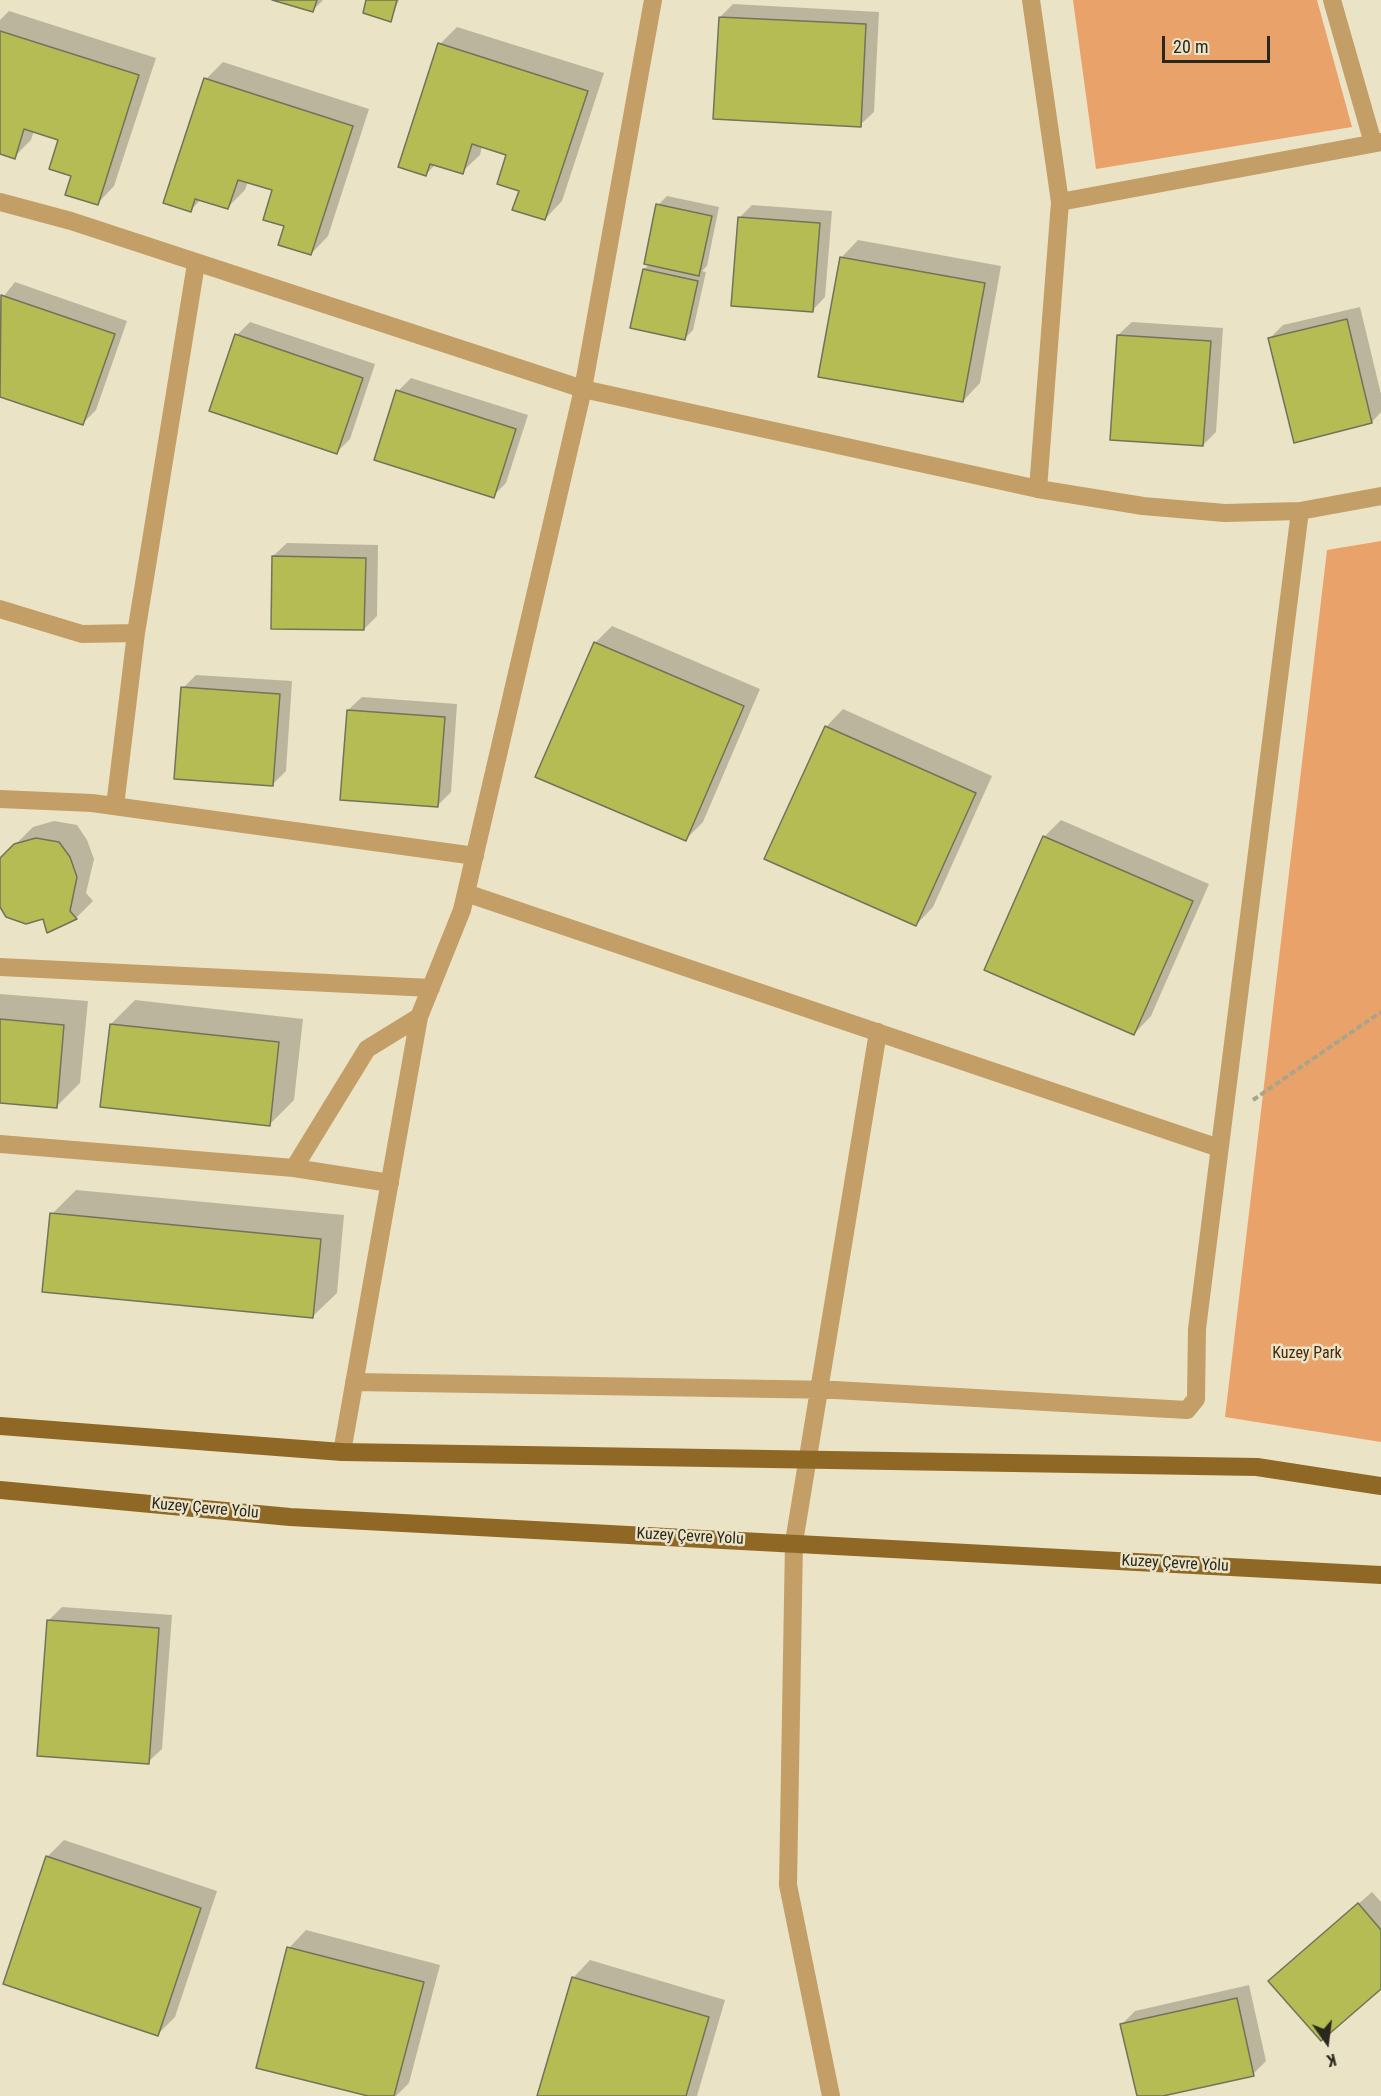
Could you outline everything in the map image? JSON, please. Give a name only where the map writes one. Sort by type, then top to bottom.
[{"type":"main road","points":[[0,1426],[342,1452],[1257,1467],[1381,1486]]},
{"type":"main road","name":"Kuzey Çevre Yolu","points":[[0,1490],[290,1517],[1381,1575]]},
{"type":"street","points":[[342,1452],[419,1017],[462,910],[583,389],[653,0]]},
{"type":"street","points":[[1031,0],[1060,202],[1038,489]]},
{"type":"street","points":[[1060,202],[1377,143],[1332,0]]},
{"type":"street","points":[[0,202],[71,221],[196,264],[583,389],[1038,489],[1143,506],[1225,513],[1300,511],[1381,496]]},
{"type":"street","points":[[115,806],[136,633],[196,264]]},
{"type":"street","points":[[354,1382],[817,1390],[1187,1410],[1196,1399],[1197,1329],[1300,511]]},
{"type":"street","points":[[0,609],[82,634],[136,633]]},
{"type":"street","points":[[0,799],[115,806],[475,856]]},
{"type":"street","points":[[466,892],[1219,1148]]},
{"type":"street","points":[[0,967],[431,988]]},
{"type":"street","points":[[294,1168],[367,1049],[419,1017]]},
{"type":"street","points":[[831,2096],[788,1885],[794,1542],[817,1390],[878,1032]]},
{"type":"street","points":[[0,1144],[294,1168],[390,1183]]},
{"type":"path","points":[[1222,1122],[1381,1012]]},
{"type":"green space","points":[[1073,0],[1317,0],[1352,127],[1096,169]]},
{"type":"green space","name":"Kuzey Park","points":[[1381,541],[1381,1442],[1225,1417],[1327,550]]},
{"type":"building","points":[[272,0],[317,0],[313,12]]},
{"type":"building","points":[[366,0],[397,0],[391,22],[363,13]]},
{"type":"building","points":[[719,17],[866,24],[861,127],[713,119]]},
{"type":"building","points":[[0,31],[139,75],[98,205],[65,195],[71,176],[49,169],[58,140],[24,129],[15,159],[0,154]]},
{"type":"building","points":[[438,43],[588,91],[545,220],[512,210],[519,191],[497,184],[506,155],[472,144],[463,174],[430,164],[426,176],[398,167]]},
{"type":"building","points":[[204,78],[353,126],[311,255],[278,245],[284,226],[263,220],[272,190],[238,180],[228,209],[195,199],[191,212],[163,203]]},
{"type":"building","points":[[656,204],[712,216],[699,276],[644,264]]},
{"type":"building","points":[[738,217],[820,223],[813,312],[731,306]]},
{"type":"building","points":[[840,257],[985,283],[963,402],[818,377]]},
{"type":"building","points":[[643,269],[698,281],[685,340],[630,328]]},
{"type":"building","points":[[1,295],[115,334],[83,425],[0,397]]},
{"type":"building","points":[[1347,319],[1372,423],[1294,443],[1268,338]]},
{"type":"building","points":[[235,334],[363,378],[337,454],[209,411]]},
{"type":"building","points":[[1117,335],[1211,341],[1203,446],[1110,440]]},
{"type":"building","points":[[396,390],[516,429],[494,498],[374,460]]},
{"type":"building","points":[[272,556],[366,558],[364,630],[271,629]]},
{"type":"building","points":[[594,642],[744,706],[686,841],[535,777]]},
{"type":"building","points":[[181,687],[280,694],[273,786],[174,779]]},
{"type":"building","points":[[347,710],[445,717],[438,807],[340,800]]},
{"type":"building","points":[[825,726],[976,793],[916,926],[764,859]]},
{"type":"building","points":[[1043,836],[1193,901],[1134,1035],[984,970]]},
{"type":"building","points":[[36,838],[59,842],[70,857],[77,877],[70,911],[77,919],[47,933],[43,919],[26,924],[6,917],[0,907],[0,858],[14,844]]},
{"type":"building","points":[[0,1019],[64,1025],[57,1108],[0,1103]]},
{"type":"building","points":[[110,1024],[279,1042],[270,1126],[100,1107]]},
{"type":"building","points":[[50,1213],[321,1239],[313,1318],[42,1292]]},
{"type":"building","points":[[47,1620],[159,1628],[149,1764],[37,1756]]},
{"type":"building","points":[[46,1856],[201,1908],[158,2036],[3,1984]]},
{"type":"building","points":[[1358,1903],[1381,1930],[1381,1989],[1321,2041],[1268,1981]]},
{"type":"building","points":[[287,1947],[424,1982],[394,2096],[368,2096],[256,2068]]},
{"type":"building","points":[[572,1977],[709,2017],[686,2096],[537,2096]]},
{"type":"building","points":[[1237,1998],[1254,2076],[1163,2096],[1137,2096],[1120,2024]]}]
